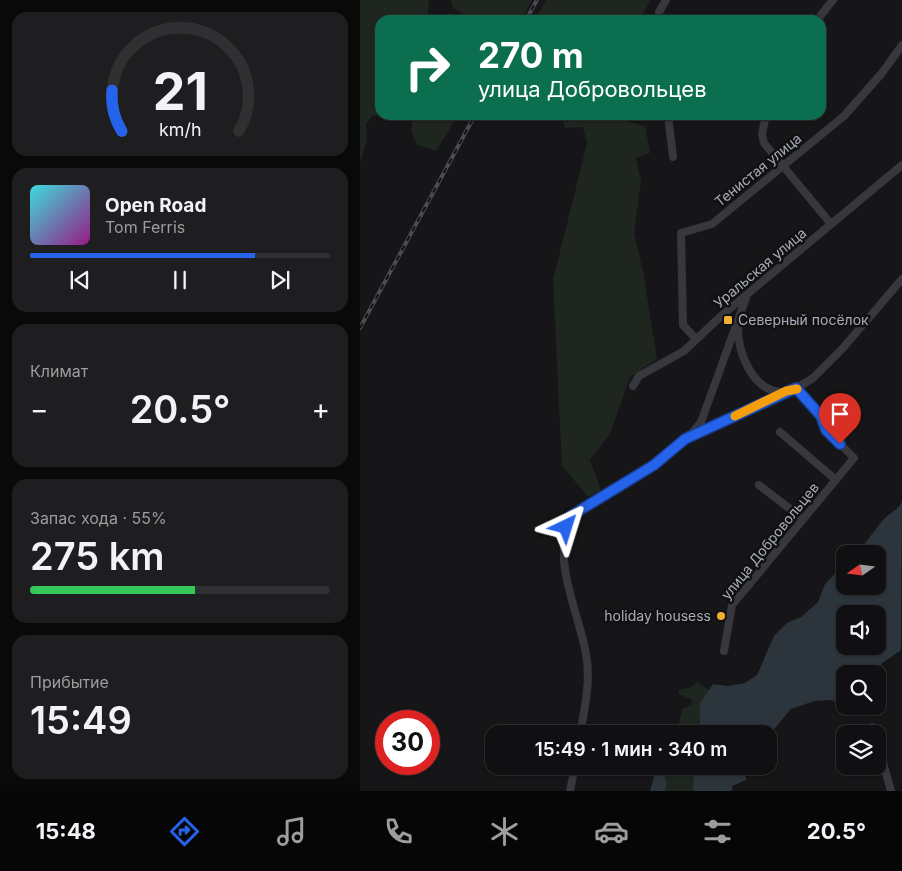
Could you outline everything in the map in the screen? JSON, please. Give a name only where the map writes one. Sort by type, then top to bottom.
[{"type":"street","points":[[659,12],[666,0]]},
{"type":"street","points":[[821,15],[832,0]]},
{"type":"street","name":"Тенистая улица","points":[[696,339],[683,325],[681,233],[712,224],[844,116],[882,73],[902,45]]},
{"type":"street","points":[[669,120],[673,157]]},
{"type":"street","points":[[765,120],[762,134],[764,144],[781,167],[831,224]]},
{"type":"street","name":"Уральская улица","points":[[633,386],[640,376],[684,351],[902,165]]},
{"type":"street","points":[[685,439],[796,388],[813,378],[843,348],[902,279]]},
{"type":"street","points":[[581,725],[588,675],[587,654],[564,564],[566,527],[572,515],[654,465],[702,422],[748,295]]},
{"type":"street","points":[[739,318],[738,341],[748,367],[768,387],[778,392],[786,391]]},
{"type":"street","name":"улица Добровольцев","points":[[724,651],[732,605],[854,458],[826,430],[821,416],[796,388]]},
{"type":"street","points":[[780,432],[836,480]]},
{"type":"street","points":[[759,485],[803,519]]},
{"type":"street","points":[[570,791],[573,775]]},
{"type":"street","points":[[886,775],[890,791]]},
{"type":"shaded area","points":[[360,0],[429,0],[428,15],[375,15],[375,116],[372,116],[366,124],[367,139],[360,164]]},
{"type":"shaded area","points":[[451,0],[532,0],[524,15],[465,15],[453,8]]},
{"type":"shaded area","points":[[546,0],[651,0],[642,15],[538,15]]},
{"type":"shaded area","points":[[412,120],[455,120],[436,151],[417,145],[411,131]]},
{"type":"shaded area","points":[[563,120],[623,120],[645,126],[650,153],[636,158],[641,181],[634,233],[643,271],[657,359],[630,377],[610,434],[590,460],[601,490],[588,497],[562,466],[553,280],[587,143],[583,127],[565,128]]},
{"type":"shaded area","points":[[902,501],[901,650],[881,665],[836,665],[836,702],[831,700],[814,701],[791,709],[777,726],[700,725],[700,703],[713,684],[728,686],[745,683],[757,675],[774,636],[787,623],[801,617],[818,602],[825,584],[836,573],[836,595],[886,595],[886,545],[864,545],[882,521]]},
{"type":"shaded area","points":[[697,682],[710,691],[700,703],[700,725],[678,725],[683,708],[691,706],[692,700],[679,694],[679,690],[691,687]]},
{"type":"shaded area","points":[[655,775],[664,775],[667,783],[665,791],[650,791]]},
{"type":"shaded area","points":[[664,775],[694,775],[693,791],[665,791],[667,783]]},
{"type":"shaded area","points":[[694,775],[746,775],[746,780],[732,786],[732,791],[693,791]]},
{"type":"railway","points":[[529,15],[537,0]]},
{"type":"railway","points":[[360,328],[472,120]]},
{"type":"slow traffic","points":[[735,416],[786,391],[797,389]]},
{"type":"place","name":"Северный посёлок","points":[[728,320]]},
{"type":"place","name":"holiday housess","points":[[721,616]]},
{"type":"route","points":[[566,527],[572,515],[654,465],[685,439],[786,391],[796,388],[821,416],[826,430],[840,444]]}]
